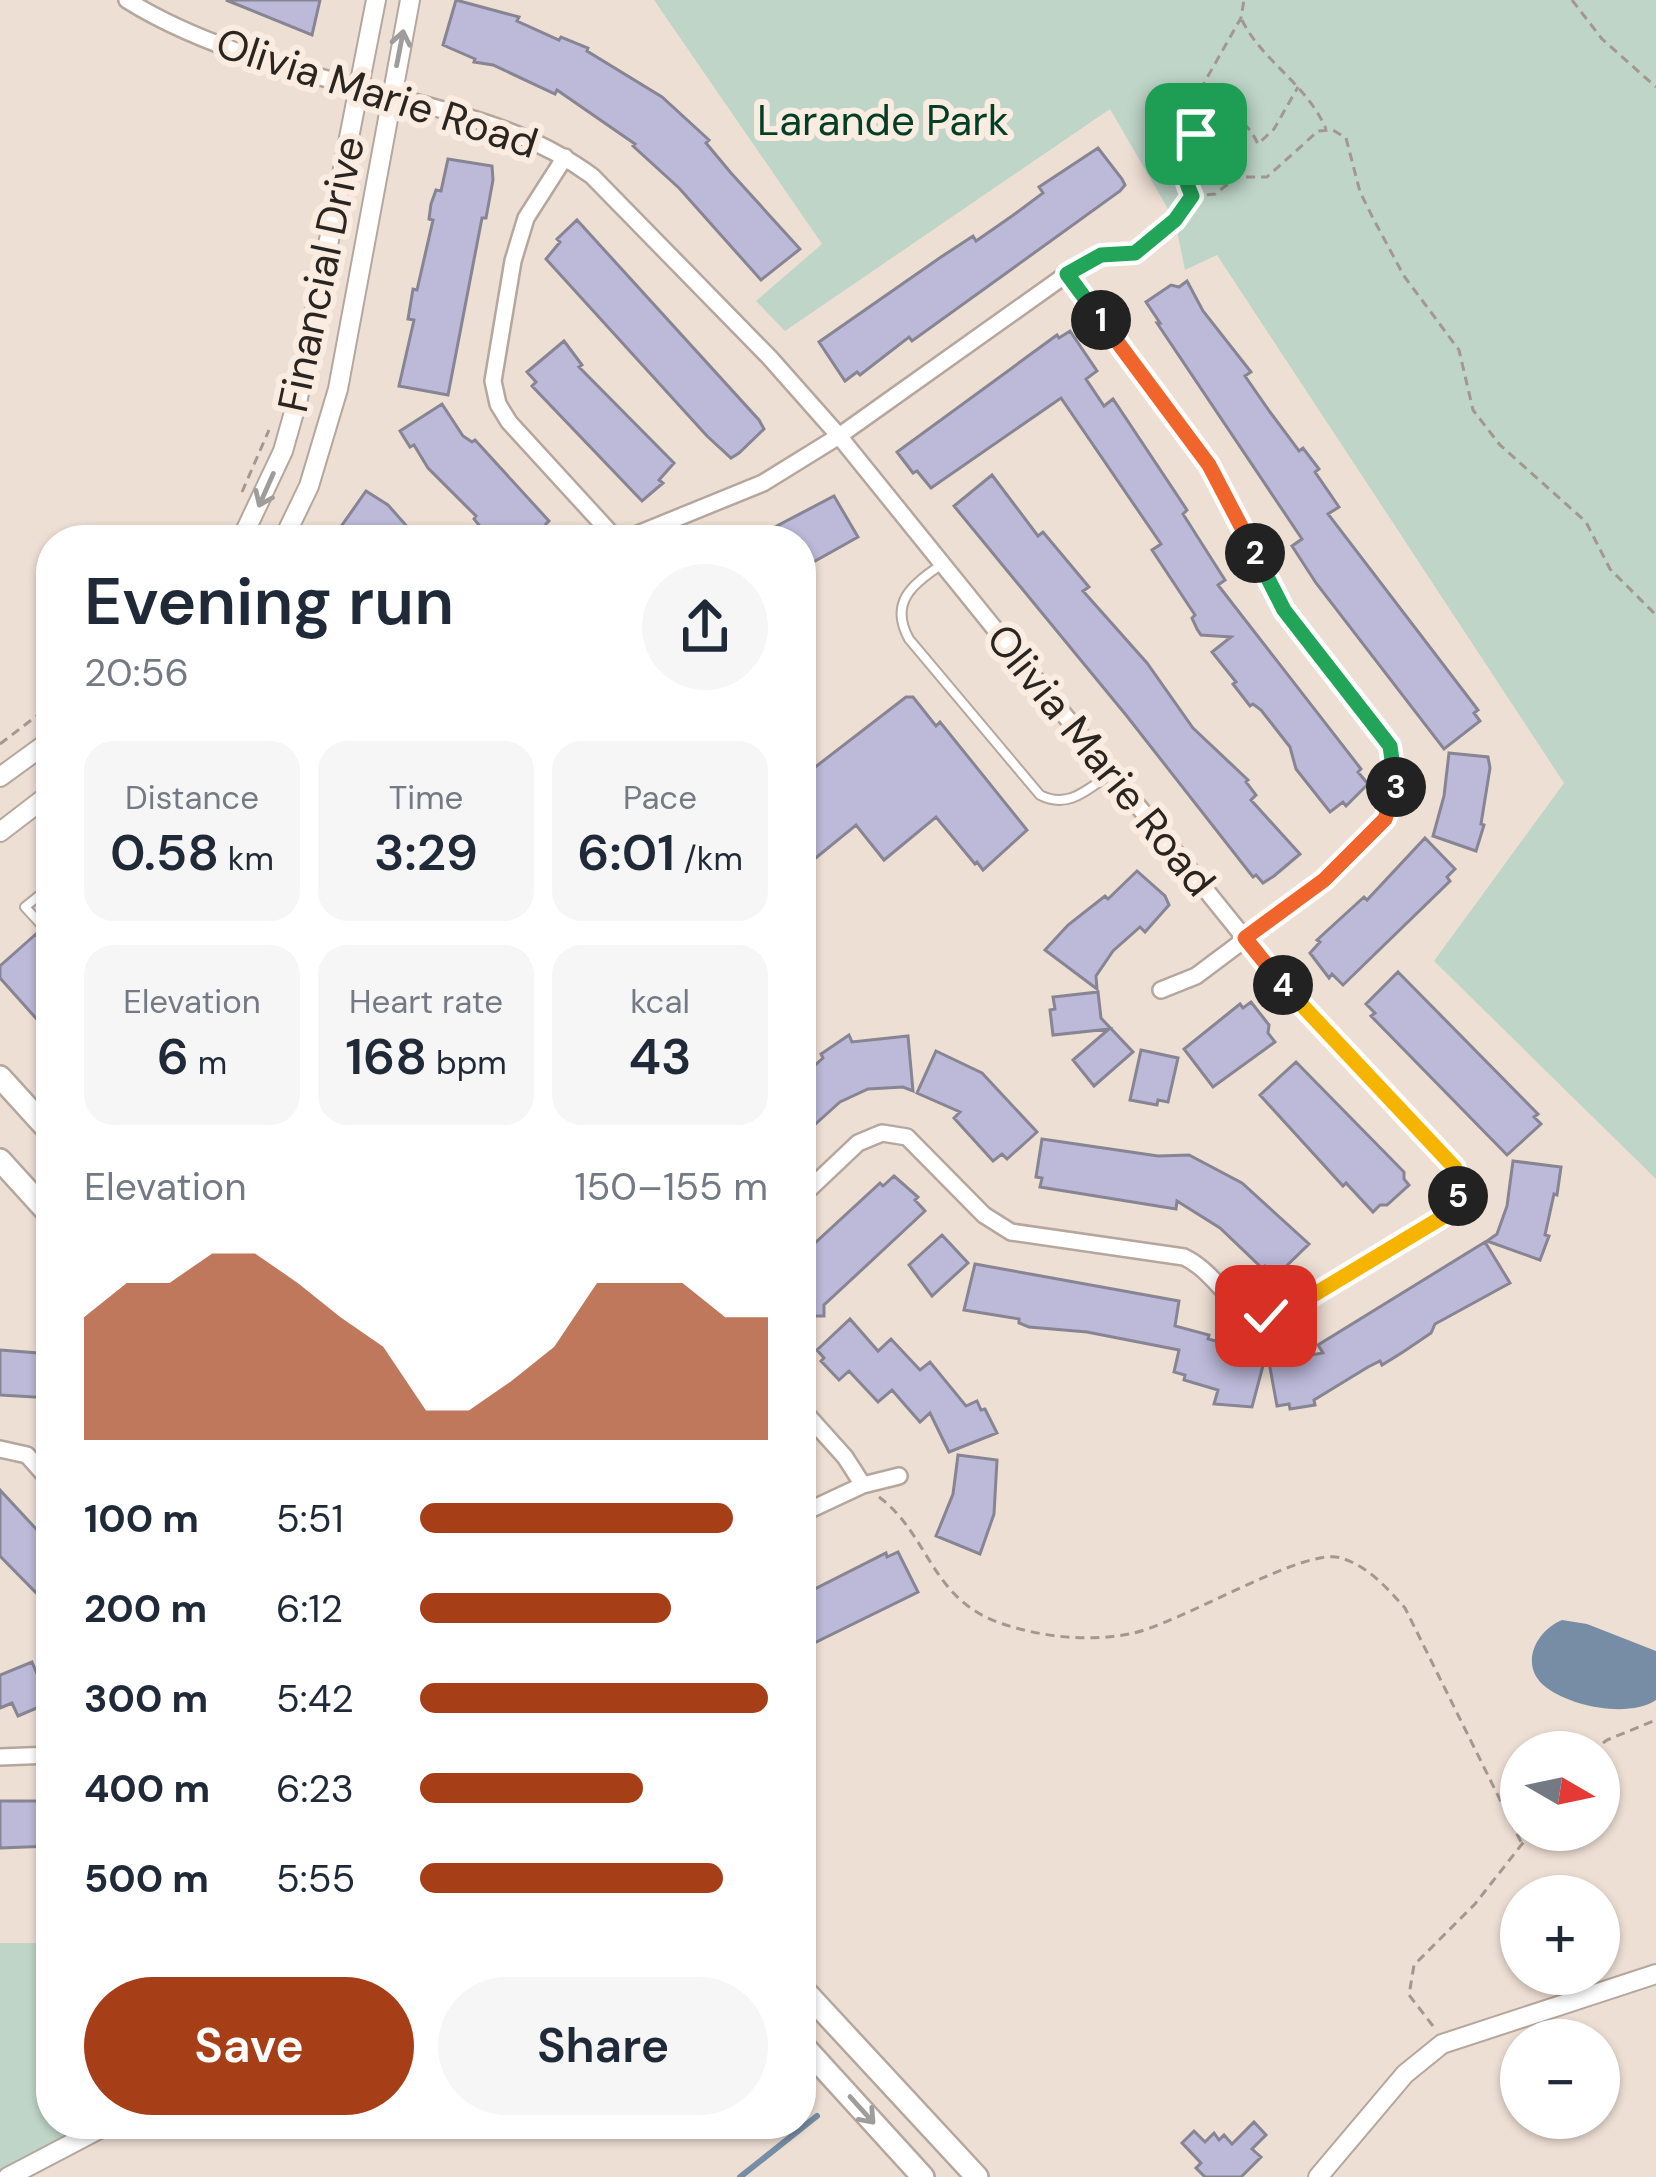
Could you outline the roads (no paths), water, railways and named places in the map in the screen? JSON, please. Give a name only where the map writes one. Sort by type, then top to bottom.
[{"type":"main road","points":[[0,1077],[36,1117]]},
{"type":"main road","points":[[0,1160],[36,1200]]},
{"type":"main road","points":[[816,2003],[977,2177]]},
{"type":"main road","points":[[816,2059],[923,2177]]},
{"type":"street","name":"Olivia Marie Road","points":[[127,0],[183,29],[523,134],[592,176],[838,436],[1285,988],[1455,1168],[1458,1184],[1457,1198],[1441,1218],[1290,1309],[1266,1316],[1245,1310],[1184,1257],[1011,1232],[984,1215],[908,1138],[882,1132],[858,1143],[816,1183]]},
{"type":"street","name":"Financial Drive","points":[[246,525],[283,452],[298,398],[376,0]]},
{"type":"street","name":"Financial Drive","points":[[290,525],[309,486],[338,388],[410,0]]},
{"type":"street","points":[[566,157],[526,218],[513,261],[493,381],[498,404],[509,422],[606,525]]},
{"type":"street","points":[[658,525],[763,483],[838,436],[1067,274],[1101,255],[1135,253]]},
{"type":"street","points":[[1067,274],[1209,465],[1284,610],[1390,746],[1398,781],[1385,819],[1324,880],[1196,976],[1161,990]]},
{"type":"street","points":[[0,777],[36,751]]},
{"type":"street","points":[[0,832],[36,804]]},
{"type":"street","points":[[816,1424],[863,1485]]},
{"type":"street","points":[[0,1449],[27,1455],[36,1465]]},
{"type":"street","points":[[816,1507],[863,1485],[899,1476]]},
{"type":"street","points":[[0,1757],[36,1756]]},
{"type":"street","points":[[1318,2177],[1405,2074],[1448,2042],[1656,1974]]},
{"type":"street","points":[[8,2177],[80,2139]]},
{"type":"lane","points":[[942,564],[917,580],[903,599],[901,620],[909,639],[1040,796],[1056,802],[1073,799],[1113,772]]},
{"type":"lane","points":[[36,898],[25,907],[36,919]]},
{"type":"water","points":[[1562,1620],[1587,1624],[1656,1651],[1656,1700],[1631,1708],[1601,1708],[1547,1688],[1533,1670],[1534,1650],[1544,1632]]},
{"type":"waterway","points":[[740,2177],[788,2139]]},
{"type":"park label","name":"Larande Park","points":[[883,120]]}]
